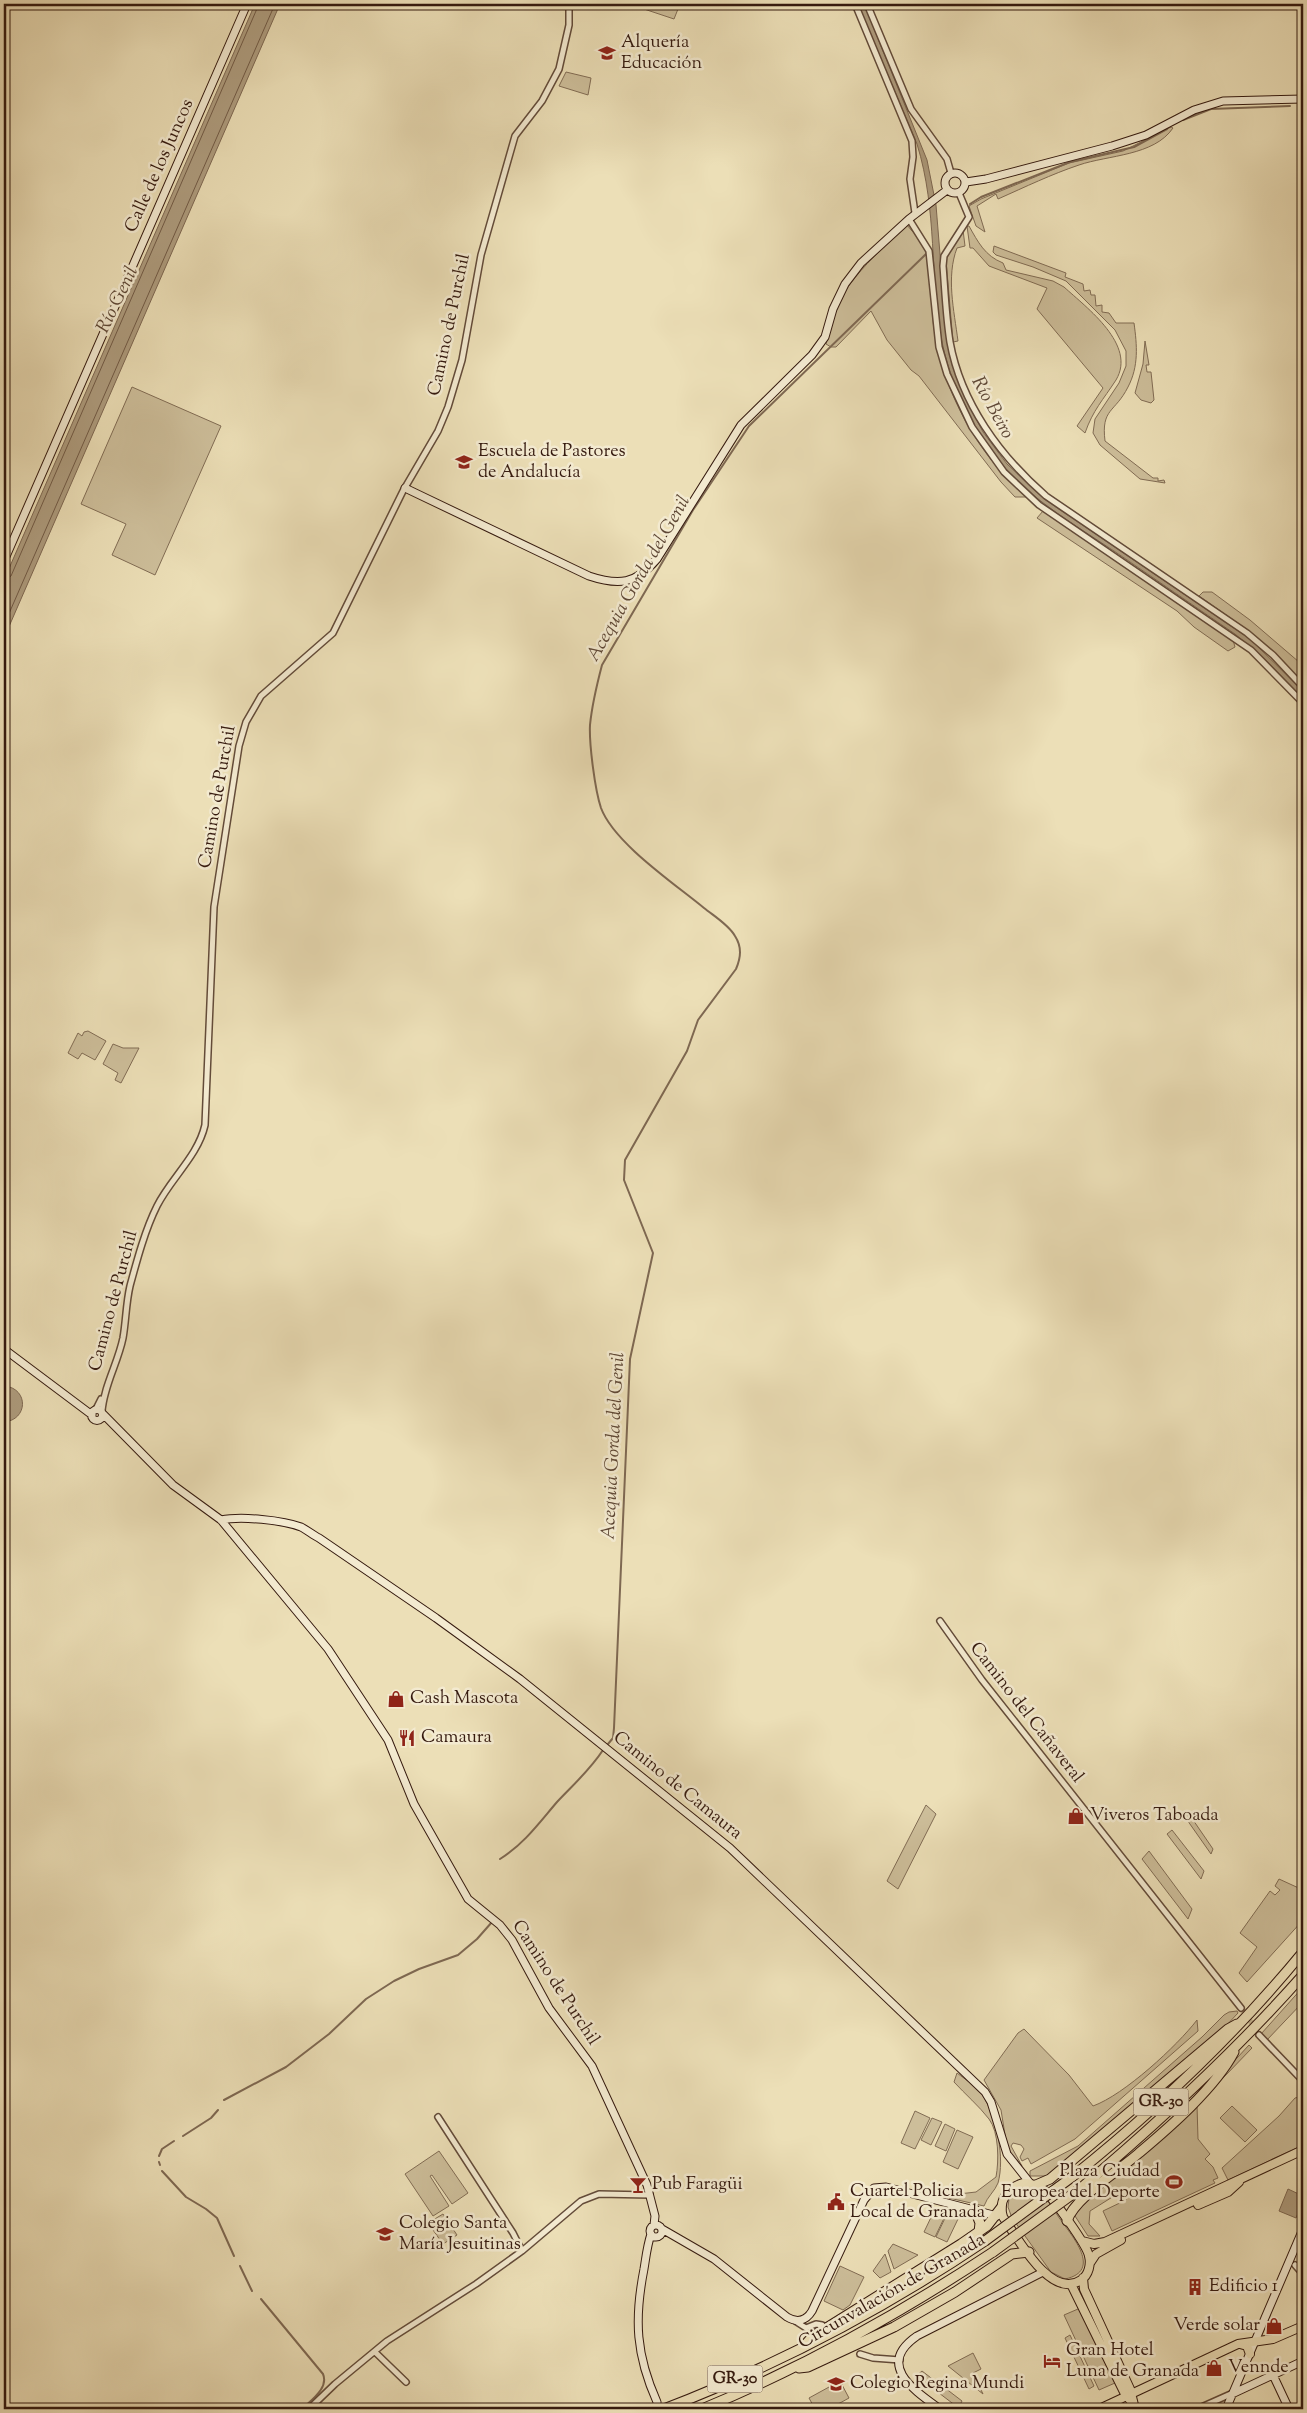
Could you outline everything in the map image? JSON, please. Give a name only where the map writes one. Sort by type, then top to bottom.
[{"type":"highway","name":"Circunvalación de Granada","points":[[667,2408],[800,2351],[876,2310],[985,2241],[1116,2143],[1183,2083],[1244,2020],[1303,1952]]},
{"type":"highway","name":"Circunvalación de Granada","points":[[702,2409],[791,2369],[901,2309],[992,2252],[1081,2188],[1185,2097],[1238,2045],[1303,1976]]},
{"type":"highway","points":[[1033,2184],[1050,2179],[1228,2029],[1244,2020]]},
{"type":"highway","points":[[1067,2221],[1073,2207],[1139,2153],[1185,2112],[1228,2063],[1238,2045]]},
{"type":"highway","points":[[976,2210],[980,2223],[979,2232]]},
{"type":"highway","points":[[800,2351],[812,2338],[922,2270],[979,2232],[1001,2211]]},
{"type":"highway","points":[[791,2369],[808,2367],[894,2327],[955,2292],[1012,2254],[1029,2252]]},
{"type":"main road","points":[[1082,2241],[1094,2244],[1105,2242],[1303,2150]]},
{"type":"main road","points":[[1129,2395],[1128,2386],[1085,2292],[1083,2278],[1090,2263],[1100,2252],[1228,2192],[1241,2179]]},
{"type":"main road","points":[[1083,2278],[1071,2284],[1059,2283],[1043,2272],[1001,2211],[1005,2195],[1012,2188],[1023,2183],[1033,2184],[1046,2192],[1082,2241],[1088,2252],[1090,2263]]},
{"type":"main road","points":[[1071,2284],[1134,2406]]},
{"type":"main road","points":[[1099,2409],[1240,2344],[1275,2339],[1303,2326]]},
{"type":"main road","points":[[1240,2344],[1248,2347],[1250,2354]]},
{"type":"main road","points":[[1128,2386],[1144,2388]]},
{"type":"street","name":"Calle de los Juncos","points":[[4,561],[247,4]]},
{"type":"street","name":"Camino de Purchil","points":[[569,4],[569,25],[559,68],[542,101],[515,136],[481,255],[462,360],[448,407],[438,431],[405,488],[333,633],[270,685],[253,707],[246,722],[239,746],[214,907],[205,1126],[199,1143],[169,1184],[156,1208],[130,1287],[123,1340],[98,1413],[119,1430],[173,1485],[221,1520],[328,1649],[388,1740],[414,1804],[468,1899],[500,1925],[512,1940],[549,2008],[592,2066],[637,2160],[650,2195],[657,2232]]},
{"type":"street","points":[[855,4],[912,141],[913,157],[910,179],[916,213]]},
{"type":"street","points":[[867,4],[911,108],[947,159],[951,173]]},
{"type":"street","points":[[966,182],[986,179],[1112,146],[1146,134],[1194,110],[1223,101],[1303,99]]},
{"type":"street","points":[[947,190],[945,181],[951,173]]},
{"type":"street","points":[[951,173],[961,174],[966,182]]},
{"type":"street","points":[[947,190],[959,193],[964,188],[966,182]]},
{"type":"street","points":[[405,488],[589,576],[606,582],[634,579],[647,571],[657,559],[741,425],[812,355],[820,343],[845,284],[861,264],[909,219],[947,190]]},
{"type":"street","points":[[959,193],[969,218],[944,256],[943,266],[951,344],[968,396],[996,445],[1028,480],[1046,496],[1247,633],[1273,655],[1303,687]]},
{"type":"street","points":[[909,219],[929,251],[940,346],[947,374],[972,427],[1004,472],[1039,505],[1251,650],[1303,703]]},
{"type":"street","points":[[4,1349],[75,1401],[98,1413]]},
{"type":"street","name":"Camino de Camaura","points":[[221,1520],[232,1518],[301,1527],[319,1538],[436,1618],[520,1679],[730,1848],[985,2092],[991,2102],[1007,2154],[1033,2184]]},
{"type":"street","name":"Camino del Cañaveral","points":[[940,1622],[982,1680],[1241,2008]]},
{"type":"street","points":[[1259,2035],[1303,2080]]},
{"type":"street","points":[[438,2117],[513,2233],[522,2251]]},
{"type":"street","points":[[799,2320],[812,2311],[864,2200],[874,2188],[886,2186],[976,2210],[1001,2211]]},
{"type":"street","points":[[309,2409],[335,2384],[387,2341],[469,2289],[522,2251],[570,2208],[590,2196],[614,2193],[650,2195]]},
{"type":"street","points":[[976,2210],[1001,2211]]},
{"type":"street","points":[[1226,2409],[1303,2229]]},
{"type":"street","points":[[657,2402],[646,2378],[638,2341],[638,2299],[647,2252],[657,2232],[674,2237],[714,2258],[787,2317],[813,2325],[822,2325]]},
{"type":"street","points":[[1295,2265],[1303,2274]]},
{"type":"street","points":[[940,2409],[905,2382],[900,2360],[902,2352],[911,2341],[1043,2272]]},
{"type":"street","points":[[375,2352],[406,2382]]},
{"type":"street","points":[[860,2354],[873,2358],[900,2360]]},
{"type":"street","points":[[1197,2409],[1303,2361]]},
{"type":"street","points":[[1273,2375],[1289,2409]]},
{"type":"street","points":[[1240,2377],[1242,2389]]},
{"type":"shaded area","points":[[629,4],[680,4],[674,19]]},
{"type":"shaded area","points":[[566,72],[591,78],[588,95],[559,86]]},
{"type":"shaded area","points":[[1171,127],[1173,128],[1165,137],[1143,149],[1079,165],[998,199],[996,194],[977,206],[985,232],[976,226],[969,206],[981,199],[1069,163],[1123,151]]},
{"type":"shaded area","points":[[907,225],[928,252],[931,271],[934,329],[939,353],[955,399],[965,421],[978,442],[1008,480],[1026,497],[1015,497],[1001,482],[919,376],[911,370],[887,340],[871,311],[836,347],[826,344],[829,325],[836,308],[855,277]]},
{"type":"shaded area","points":[[967,226],[969,226],[983,248],[991,257],[1003,263],[1006,270],[1053,281],[1064,287],[1096,316],[1115,341],[1120,354],[1121,367],[1116,380],[1095,411],[1085,433],[1077,426],[1103,388],[1037,309],[1047,288],[989,266],[973,248],[970,248]]},
{"type":"shaded area","points":[[963,230],[965,246],[957,248],[952,270],[953,306],[958,341],[953,342],[946,260],[949,251]]},
{"type":"shaded area","points":[[994,246],[1066,273],[1065,277],[1083,284],[1084,291],[1090,290],[1091,295],[1095,295],[1096,306],[1102,305],[1102,312],[1109,313],[1116,323],[1134,323],[1136,363],[1128,387],[1107,416],[1104,430],[1105,441],[1153,478],[1158,478],[1158,481],[1164,480],[1165,483],[1140,479],[1100,445],[1093,433],[1095,419],[1119,383],[1126,366],[1126,351],[1115,330],[1066,281],[1033,267],[996,255],[993,252]]},
{"type":"shaded area","points":[[1145,341],[1149,365],[1146,365],[1147,372],[1151,372],[1154,400],[1151,403],[1141,400],[1135,393],[1143,364]]},
{"type":"shaded area","points":[[132,387],[221,426],[155,575],[112,555],[126,524],[81,504]]},
{"type":"shaded area","points":[[1043,511],[1233,640],[1235,647],[1228,651],[1194,627],[1177,611],[1037,518]]},
{"type":"shaded area","points":[[1203,592],[1212,592],[1250,620],[1299,662],[1303,667],[1303,683],[1252,633],[1199,596]]},
{"type":"shaded area","points":[[88,1031],[106,1041],[95,1060],[82,1053],[78,1059],[68,1053],[78,1033],[82,1036],[84,1032]]},
{"type":"shaded area","points":[[113,1044],[123,1048],[139,1048],[121,1083],[115,1080],[118,1073],[103,1064]]},
{"type":"shaded area","points":[[926,1805],[936,1814],[898,1889],[887,1881]]},
{"type":"shaded area","points":[[1189,1814],[1213,1849],[1211,1854],[1185,1817]]},
{"type":"shaded area","points":[[1172,1830],[1204,1871],[1201,1879],[1167,1834]]},
{"type":"shaded area","points":[[1149,1851],[1192,1909],[1188,1919],[1142,1859]]},
{"type":"shaded area","points":[[1279,1879],[1303,1890],[1303,1920],[1247,1982],[1239,1973],[1257,1947],[1240,1933],[1270,1891],[1275,1895],[1280,1890],[1275,1886]]},
{"type":"shaded area","points":[[1303,1987],[1303,2002],[1266,2041],[1261,2034]]},
{"type":"shaded area","points":[[1237,2011],[1238,2013],[1223,2029],[1052,2173],[1046,2176],[1030,2176],[1030,2171],[1078,2146],[1202,2037],[1224,2015]]},
{"type":"shaded area","points":[[1197,2020],[1198,2031],[1075,2139],[1031,2164],[1028,2158],[1022,2161],[1020,2157],[1024,2149],[1021,2145],[1013,2143],[1011,2146],[1022,2166],[1012,2159],[1007,2147],[1001,2110],[984,2080],[1018,2033],[1024,2029],[1069,2075],[1093,2106],[1120,2092],[1149,2069],[1177,2043]]},
{"type":"shaded area","name":"Plaza Ciudad Europea del Deporte","points":[[1249,2045],[1252,2048],[1197,2105],[1198,2139],[1210,2154],[1205,2159],[1213,2167],[1218,2178],[1213,2180],[1215,2183],[1112,2231],[1103,2211],[1126,2200],[1122,2191],[1090,2211],[1089,2224],[1100,2236],[1088,2236],[1075,2216],[1078,2206],[1182,2122],[1190,2109]]},
{"type":"shaded area","points":[[957,2073],[981,2092],[996,2127],[1000,2150],[1000,2173],[998,2183],[984,2206],[949,2198],[950,2195],[976,2192],[996,2177],[998,2163],[995,2131],[981,2109],[954,2082]]},
{"type":"shaded area","points":[[1303,2096],[1303,2145],[1228,2180],[1222,2168],[1279,2116],[1295,2098]]},
{"type":"shaded area","points":[[1232,2106],[1257,2130],[1245,2142],[1220,2118]]},
{"type":"shaded area","points":[[915,2111],[930,2118],[915,2149],[901,2143]]},
{"type":"shaded area","points":[[932,2118],[942,2122],[931,2145],[921,2140]]},
{"type":"shaded area","points":[[945,2124],[955,2129],[946,2151],[935,2146]]},
{"type":"shaded area","points":[[957,2130],[973,2137],[958,2169],[943,2162]]},
{"type":"shaded area","points":[[439,2151],[468,2193],[452,2204],[432,2175],[430,2176],[449,2206],[433,2216],[405,2174]]},
{"type":"shaded area","points":[[1024,2188],[1035,2190],[1045,2197],[1077,2243],[1083,2261],[1082,2269],[1076,2275],[1065,2279],[1051,2272],[1012,2218],[1008,2207],[1009,2199],[1015,2192]]},
{"type":"shaded area","points":[[935,2209],[946,2214],[935,2237],[924,2232]]},
{"type":"shaded area","points":[[443,2214],[457,2235],[443,2244],[428,2223]]},
{"type":"shaded area","points":[[947,2214],[958,2219],[947,2242],[936,2237]]},
{"type":"shaded area","points":[[893,2244],[918,2255],[894,2269],[888,2251]]},
{"type":"shaded area","points":[[885,2254],[891,2272],[880,2278],[873,2271]]},
{"type":"shaded area","points":[[840,2266],[864,2277],[850,2305],[843,2310],[824,2301]]},
{"type":"shaded area","points":[[1078,2309],[1081,2310],[1115,2383],[1099,2390],[1064,2315]]},
{"type":"shaded area","points":[[1070,2335],[1094,2386],[1089,2389],[1065,2338]]},
{"type":"shaded area","points":[[973,2353],[981,2369],[973,2373],[983,2394],[948,2366]]},
{"type":"shaded area","points":[[922,2371],[939,2384],[934,2389],[916,2376]]},
{"type":"shaded area","points":[[840,2381],[849,2398],[829,2409],[815,2409],[809,2398]]},
{"type":"shaded area","points":[[942,2388],[945,2388],[962,2401],[960,2405],[956,2406],[939,2393]]},
{"type":"water","points":[[255,4],[280,4],[4,638],[4,580]]},
{"type":"water","points":[[858,4],[864,4],[927,160],[936,205],[947,340],[964,396],[983,432],[1007,464],[1044,499],[1250,639],[1303,691],[1303,698],[1265,659],[1235,634],[1042,502],[1007,470],[991,451],[978,431],[956,388],[942,342],[938,317],[928,194],[917,144]]},
{"type":"water","points":[[5,1386],[13,1388],[18,1393],[22,1398],[22,1404],[18,1416],[4,1422]]},
{"type":"water","points":[[1288,2189],[1303,2196],[1303,2201],[1296,2218],[1279,2211]]},
{"type":"waterway","name":"Acequia Gorda del Genil","points":[[1183,120],[1211,109],[1290,106]]},
{"type":"waterway","name":"Acequia Gorda del Genil","points":[[970,204],[981,197],[1070,162],[1134,147],[1167,129]]},
{"type":"waterway","name":"Acequia Gorda del Genil","points":[[608,1744],[613,1738],[614,1728],[630,1359],[653,1253],[624,1180],[625,1160],[687,1051],[698,1020],[736,969],[740,952],[739,944],[729,928],[646,862],[618,835],[608,821],[601,808],[591,755],[590,725],[595,695],[602,665],[693,510],[749,426],[926,254]]},
{"type":"waterway","name":"Acequia Gorda del Genil","points":[[500,1859],[531,1833],[587,1771],[603,1750]]},
{"type":"waterway","name":"Acequia Gorda del Genil","points":[[224,2100],[286,2067],[329,2034],[366,1999],[394,1981],[419,1969],[458,1955],[477,1939],[492,1922]]},
{"type":"waterway","name":"Acequia Gorda del Genil","points":[[183,2136],[211,2118],[218,2110]]},
{"type":"waterway","name":"Acequia Gorda del Genil","points":[[159,2156],[162,2149],[174,2141]]},
{"type":"waterway","name":"Acequia Gorda del Genil","points":[[162,2171],[186,2197],[217,2218],[234,2256]]},
{"type":"waterway","name":"Acequia Gorda del Genil","points":[[240,2266],[252,2291]]},
{"type":"waterway","name":"Acequia Gorda del Genil","points":[[261,2299],[323,2374],[324,2384],[314,2398],[302,2409]]},
{"type":"tunnel","points":[[1241,2008],[1255,2028]]},
{"type":"place","name":"Alquería Educación","points":[[607,53]]},
{"type":"place","name":"Escuela de Pastores de Andalucía","points":[[464,462]]},
{"type":"place","name":"Cash Mascota","points":[[396,1699]]},
{"type":"place","name":"Camaura","points":[[407,1738]]},
{"type":"place","name":"Viveros Taboada","points":[[1076,1816]]},
{"type":"place","name":"Plaza Ciudad Europea del Deporte","points":[[1174,2182]]},
{"type":"place","name":"Pub Faragüi","points":[[638,2185]]},
{"type":"place","name":"Cuartel Policia Local de Granada","points":[[836,2202]]},
{"type":"place","name":"Colegio Santa María Jesuitinas","points":[[385,2234]]},
{"type":"place","name":"Edificio 1","points":[[1195,2287]]},
{"type":"place","name":"Verde solar","points":[[1274,2326]]},
{"type":"place","name":"Gran Hotel Luna de Granada","points":[[1052,2361]]},
{"type":"place","name":"Vennde","points":[[1214,2368]]},
{"type":"place","name":"Colegio Regina Mundi","points":[[836,2384]]},
{"type":"water label","name":"Río Genil","points":[[118,300]]},
{"type":"water label","name":"Río Beiro","points":[[992,408]]}]
